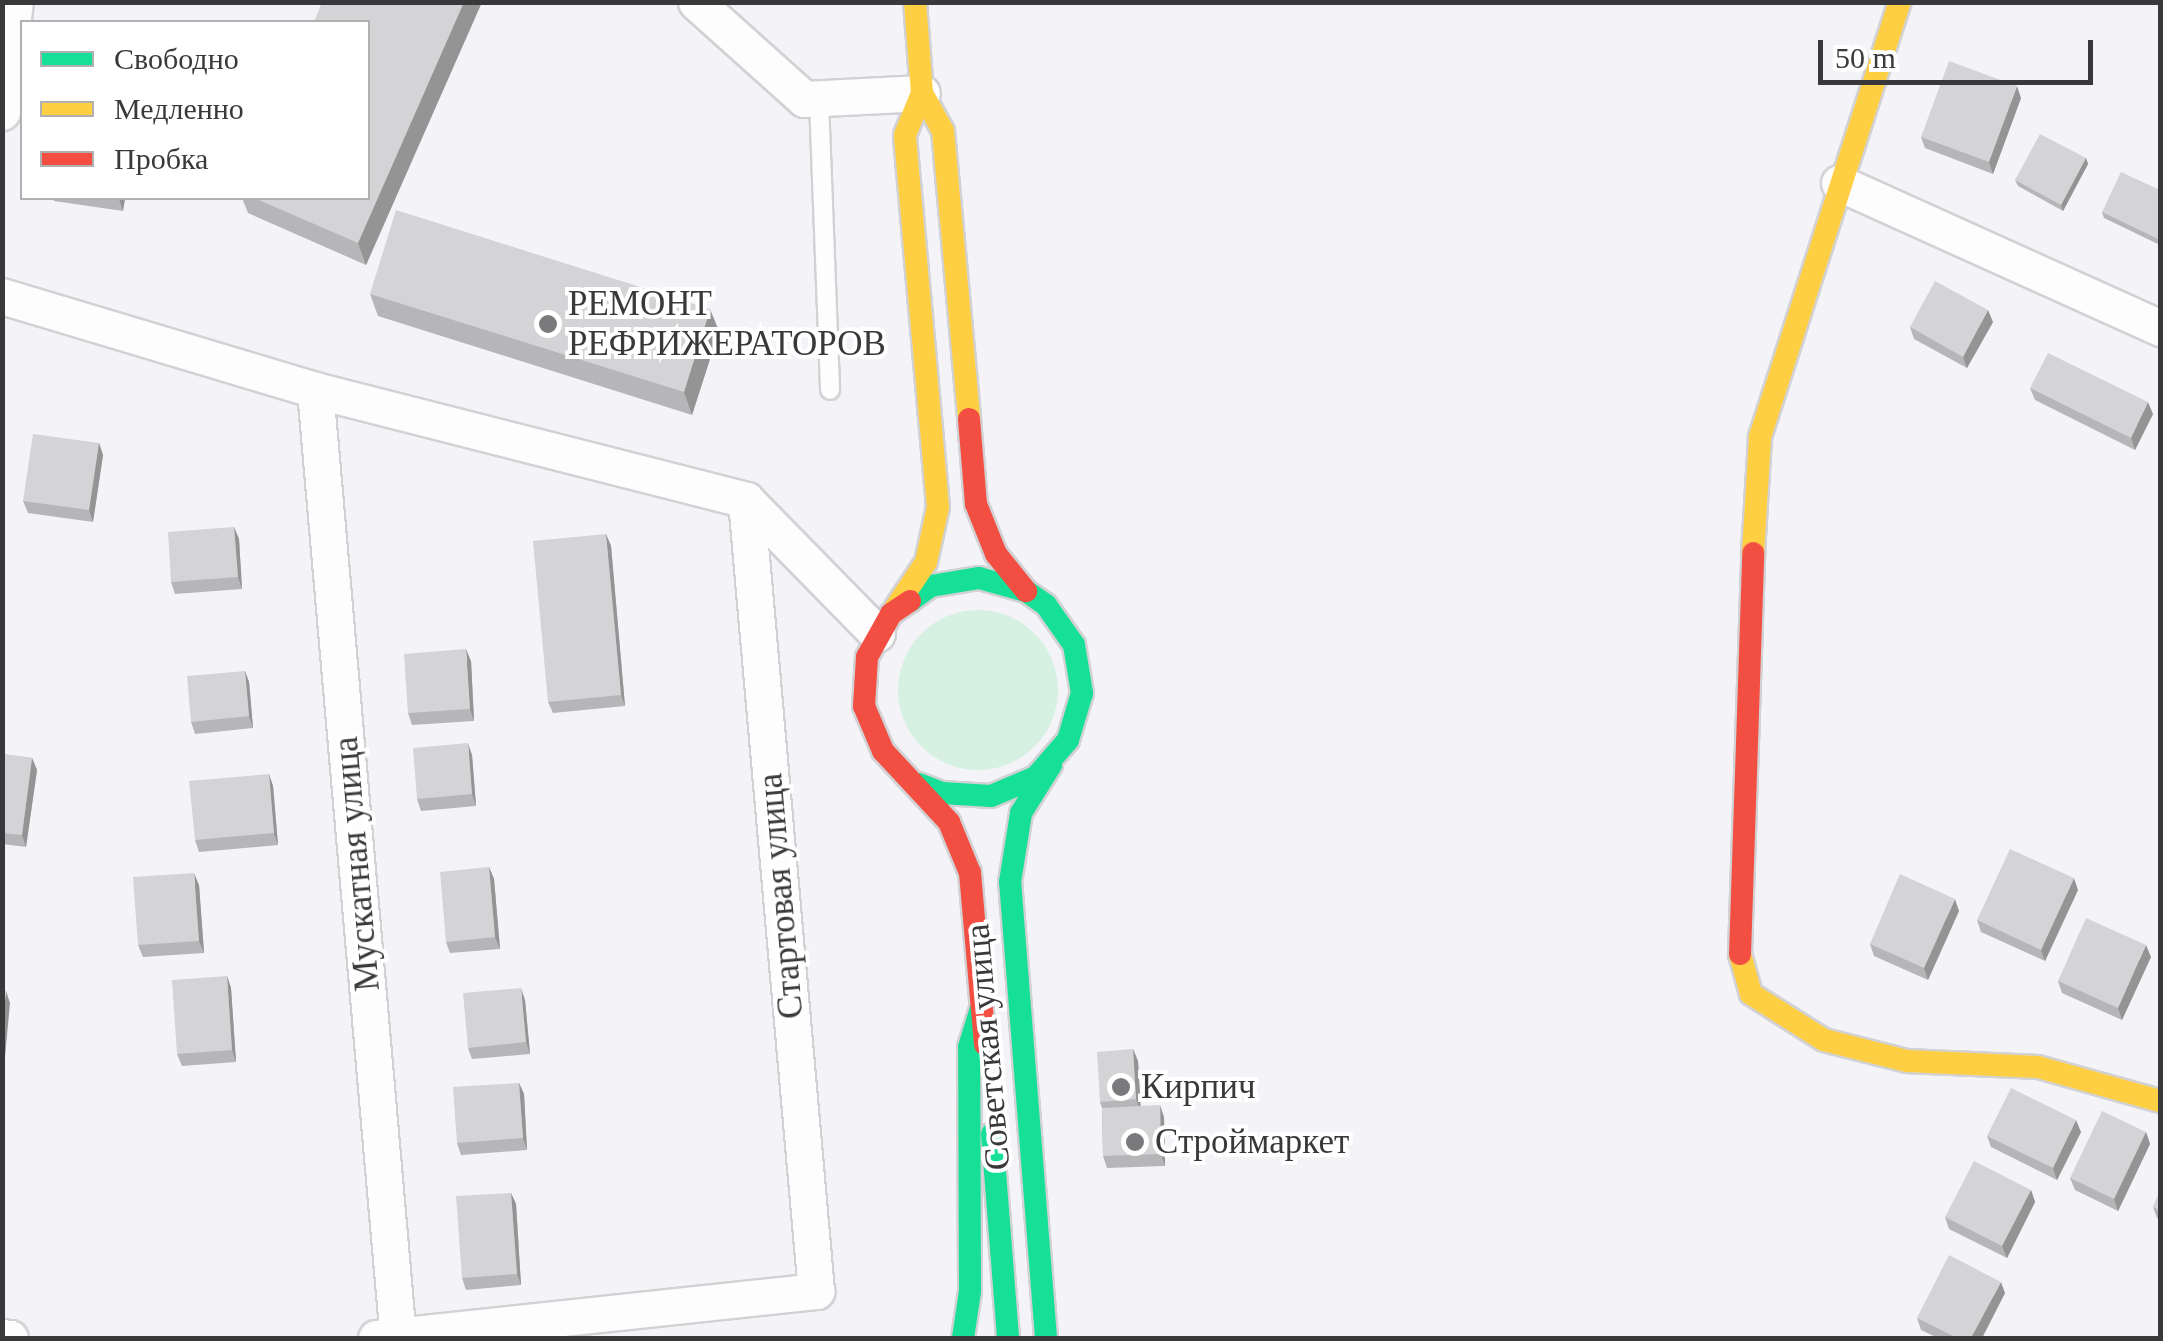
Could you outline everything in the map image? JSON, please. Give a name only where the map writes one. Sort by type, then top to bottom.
[{"type":"main road","points":[[914,2],[922,93],[943,131],[976,504],[996,554],[1026,591],[1062,624],[1081,669],[1078,718],[1054,760],[1014,789],[991,796],[942,793],[919,784],[883,751],[864,706],[867,657],[926,562],[938,508],[905,135],[922,93]]},
{"type":"main road","points":[[1900,2],[1760,437],[1742,751],[1739,950],[1751,994],[1824,1040],[1907,1060],[2038,1067],[2160,1101]]},
{"type":"main road","points":[[884,624],[931,586],[954,579],[1003,582],[1026,591]]},
{"type":"main road","name":"Советская улица","points":[[1046,1338],[1010,882],[1021,812],[1054,760]]},
{"type":"main road","name":"Советская улица","points":[[919,784],[948,822],[970,873],[1008,1338]]},
{"type":"main road","points":[[963,1338],[970,1291],[969,1047],[982,1005]]},
{"type":"street","points":[[2,112],[15,2]]},
{"type":"street","points":[[696,2],[804,99],[922,93]]},
{"type":"street","points":[[1839,183],[2160,328]]},
{"type":"street","points":[[2,296],[315,390],[746,500],[884,624]]},
{"type":"street","name":"Мускатная улица","points":[[315,390],[391,1338]]},
{"type":"street","name":"Стартовая улица","points":[[391,1338],[816,1292],[746,500]]},
{"type":"street","points":[[2,1337],[10,1338]]},
{"type":"lane","points":[[819,101],[830,390]]},
{"type":"green space","points":[[978,610],[1009,616],[1035,633],[1052,659],[1058,690],[1052,721],[1035,747],[1009,764],[978,770],[947,764],[921,747],[904,721],[898,690],[904,659],[921,633],[947,616]]},
{"type":"building","points":[[322,2],[464,2],[358,243],[259,200],[370,200],[370,20],[315,20]]},
{"type":"building","points":[[1949,61],[2017,86],[1989,162],[1921,137]]},
{"type":"building","points":[[2040,134],[2086,158],[2061,205],[2015,180]]},
{"type":"building","points":[[2121,172],[2160,190],[2160,240],[2102,212]]},
{"type":"building","name":"РЕМОНТ РЕФРИЖЕРАТОРОВ","points":[[396,210],[710,309],[684,392],[370,294]]},
{"type":"building","points":[[1935,281],[1988,310],[1963,357],[1910,327]]},
{"type":"building","points":[[2048,353],[2148,402],[2131,438],[2030,388]]},
{"type":"building","points":[[33,434],[99,443],[89,510],[23,501]]},
{"type":"building","points":[[234,527],[238,577],[171,582],[168,532]]},
{"type":"building","points":[[606,534],[621,695],[548,702],[533,541]]},
{"type":"building","points":[[466,649],[470,709],[408,713],[404,654]]},
{"type":"building","points":[[245,671],[249,716],[191,722],[187,676]]},
{"type":"building","points":[[468,743],[472,794],[417,799],[413,748]]},
{"type":"building","points":[[2,754],[32,758],[22,835],[2,833]]},
{"type":"building","points":[[269,774],[274,833],[195,840],[189,781]]},
{"type":"building","points":[[2010,849],[2074,878],[2041,950],[1977,920]]},
{"type":"building","points":[[489,867],[495,937],[446,942],[440,872]]},
{"type":"building","points":[[194,873],[199,941],[138,945],[133,877]]},
{"type":"building","points":[[1900,874],[1955,899],[1924,968],[1870,944]]},
{"type":"building","points":[[2086,918],[2146,945],[2118,1008],[2058,981]]},
{"type":"building","points":[[227,976],[232,1050],[177,1054],[172,980]]},
{"type":"building","points":[[521,988],[526,1042],[468,1048],[463,993]]},
{"type":"building","points":[[2,990],[6,991],[2,1026]]},
{"type":"building","name":"Кирпич","points":[[1133,1049],[1136,1099],[1100,1102],[1097,1052]]},
{"type":"building","points":[[519,1083],[523,1138],[457,1143],[453,1087]]},
{"type":"building","points":[[2011,1088],[2076,1120],[2053,1168],[1987,1136]]},
{"type":"building","name":"Строймаркет","points":[[1160,1105],[1161,1154],[1103,1156],[1102,1108]]},
{"type":"building","points":[[2102,1111],[2146,1132],[2114,1199],[2070,1178]]},
{"type":"building","points":[[1974,1161],[2031,1190],[2002,1246],[1945,1217]]},
{"type":"building","points":[[2160,1192],[2160,1211],[2153,1207]]},
{"type":"building","points":[[511,1193],[517,1274],[462,1278],[456,1196]]},
{"type":"building","points":[[1949,1255],[2001,1282],[1971,1338],[1957,1338],[1917,1318]]},
{"type":"traffic: fast","points":[[910,601],[931,586],[979,578],[1026,591],[1046,605],[1074,645],[1082,693],[1068,740],[1036,777],[991,796],[942,793],[919,784]]},
{"type":"traffic: fast","points":[[1046,1338],[1010,882],[1021,813],[1051,765]]},
{"type":"traffic: fast","points":[[963,1338],[970,1291],[969,1047],[982,1005]]},
{"type":"traffic: fast","points":[[992,1134],[1008,1338]]},
{"type":"traffic: slow","points":[[915,2],[922,93],[943,131],[969,419]]},
{"type":"traffic: slow","points":[[1753,553],[1760,437],[1900,2]]},
{"type":"traffic: slow","points":[[896,607],[926,562],[938,507],[905,135],[922,93]]},
{"type":"traffic: slow","points":[[1740,954],[1751,994],[1824,1040],[1907,1061],[2038,1067],[2160,1101]]},
{"type":"traffic: jam","points":[[969,419],[976,504],[996,554],[1026,591]]},
{"type":"traffic: jam","points":[[1740,954],[1753,553]]},
{"type":"traffic: jam","points":[[910,601],[891,614],[867,657],[864,706],[883,751],[949,822],[970,873],[985,1044]]},
{"type":"place","name":"РЕМОНТ РЕФРИЖЕРАТОРОВ","points":[[548,324]]},
{"type":"place","name":"Кирпич","points":[[1121,1087]]},
{"type":"place","name":"Строймаркет","points":[[1135,1142]]}]
